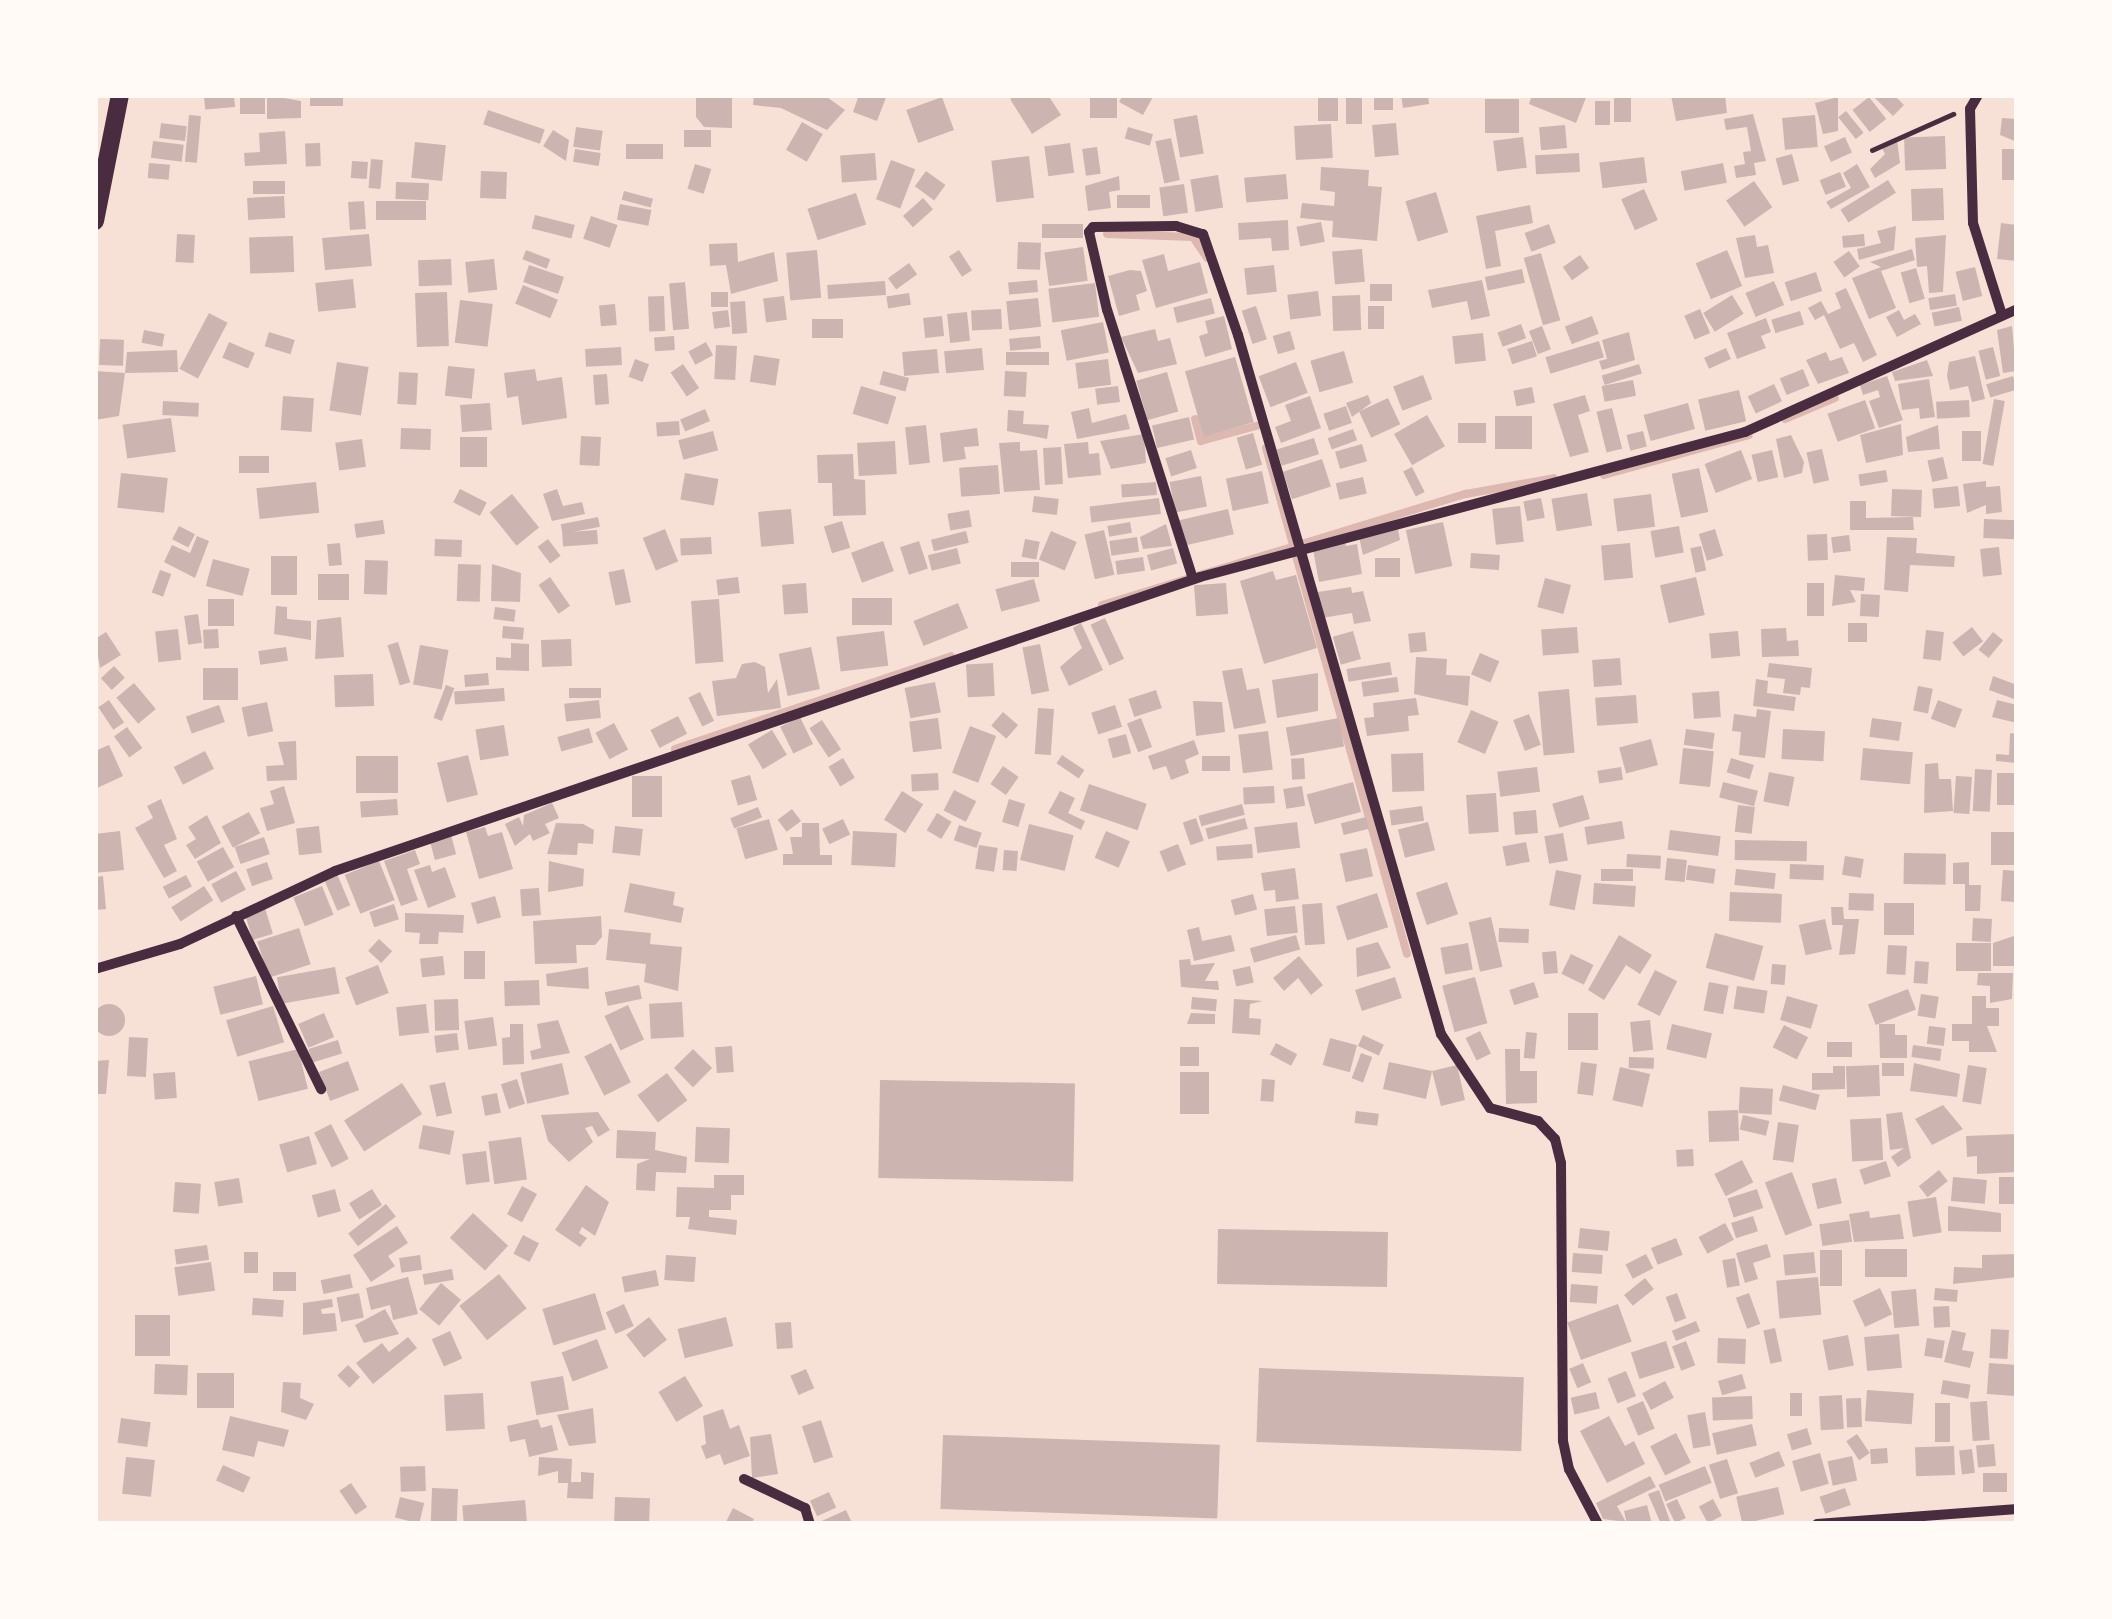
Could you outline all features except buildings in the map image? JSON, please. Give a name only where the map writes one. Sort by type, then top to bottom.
[{"type":"street","points":[[95,221],[120,95]]},
{"type":"street","points":[[1978,95],[1970,109],[1974,223],[2002,315]]},
{"type":"street","points":[[1193,579],[1108,310],[1088,232],[1093,227],[1176,226],[1203,234],[1441,1034],[1490,1108],[1538,1121],[1555,1139],[1562,1441],[1569,1469],[1598,1524]]},
{"type":"street","points":[[95,969],[136,961],[335,870],[1193,579],[1297,546],[1745,432],[2017,308]]},
{"type":"street","points":[[236,916],[320,1089]]},
{"type":"street","points":[[744,1479],[805,1508],[810,1524]]},
{"type":"street","points":[[1818,1524],[2017,1509]]},
{"type":"path","points":[[1872,150],[1970,109]]},
{"type":"waterway","points":[[1107,234],[1193,237],[1207,258]]},
{"type":"waterway","points":[[1785,419],[1835,398]]},
{"type":"waterway","points":[[1195,419],[1201,441],[1260,425]]},
{"type":"waterway","points":[[1604,475],[1749,435]]},
{"type":"waterway","points":[[1266,448],[1407,954]]},
{"type":"waterway","points":[[1102,605],[1466,494],[1554,478]]},
{"type":"waterway","points":[[675,749],[951,656]]}]
